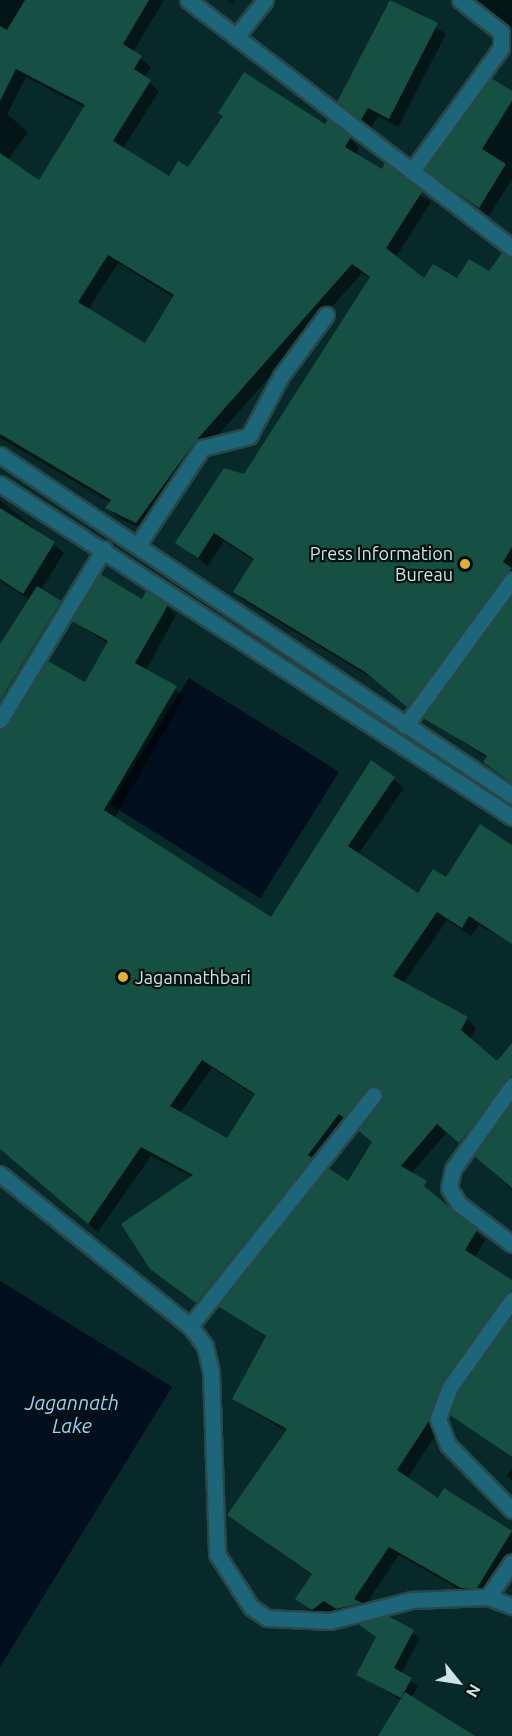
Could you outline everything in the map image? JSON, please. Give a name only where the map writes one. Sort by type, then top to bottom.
[{"type":"street","points":[[188,0],[512,248]]},
{"type":"street","points":[[237,37],[265,0]]},
{"type":"street","points":[[412,171],[501,48],[501,32],[460,0]]},
{"type":"street","points":[[137,546],[202,448],[249,436],[275,384],[326,315]]},
{"type":"street","points":[[0,455],[512,795]]},
{"type":"street","points":[[0,484],[104,549],[512,817]]},
{"type":"street","points":[[0,720],[104,549]]},
{"type":"street","points":[[405,726],[512,580]]},
{"type":"street","points":[[512,1086],[453,1169],[449,1188],[459,1204],[512,1244]]},
{"type":"street","points":[[190,1326],[374,1095]]},
{"type":"street","points":[[0,1174],[190,1326],[205,1346],[211,1372],[218,1554],[251,1607],[267,1618],[330,1621],[412,1600],[488,1597],[512,1606]]},
{"type":"street","points":[[512,1300],[450,1388],[438,1419],[448,1445],[512,1510]]},
{"type":"street","points":[[488,1597],[512,1562]]},
{"type":"water","points":[[189,678],[339,772],[260,898],[110,804]]},
{"type":"water","name":"Jagannath Lake","points":[[0,1281],[172,1387],[0,1667]]},
{"type":"building","points":[[25,0],[149,0],[123,44],[142,56],[134,69],[151,80],[113,141],[169,176],[178,161],[188,167],[223,116],[218,113],[244,72],[325,124],[328,119],[351,137],[345,147],[382,169],[385,163],[422,192],[386,248],[424,278],[433,264],[457,278],[469,259],[489,271],[502,253],[512,258],[512,547],[503,562],[512,568],[407,707],[365,672],[233,592],[254,559],[214,533],[198,558],[175,543],[224,468],[244,474],[370,277],[352,264],[194,443],[136,523],[105,508],[111,500],[0,434],[0,153],[39,180],[85,105],[16,69],[0,101],[0,26],[7,30]],"holes":[[[108,255],[174,295],[145,343],[78,302]]]},
{"type":"building","points":[[390,0],[438,23],[389,119],[368,108],[361,120],[337,102]]},
{"type":"building","points":[[491,78],[512,91],[512,101],[482,149],[506,164],[479,208],[425,170]]},
{"type":"building","points":[[0,508],[55,542],[23,594],[0,579]]},
{"type":"building","points":[[100,574],[142,599],[146,591],[168,605],[135,663],[177,686],[104,810],[271,917],[371,760],[395,777],[348,846],[418,893],[433,869],[446,877],[480,824],[512,845],[512,944],[469,916],[462,928],[437,912],[393,976],[468,1017],[461,1030],[497,1061],[512,1043],[512,1076],[459,1143],[437,1124],[401,1166],[427,1181],[424,1186],[477,1230],[465,1250],[512,1280],[512,1290],[442,1382],[429,1421],[397,1470],[438,1498],[444,1488],[512,1531],[477,1588],[461,1588],[389,1547],[354,1599],[362,1603],[336,1609],[324,1601],[312,1610],[295,1599],[312,1574],[227,1515],[287,1429],[232,1399],[266,1336],[218,1306],[328,1168],[348,1181],[372,1142],[358,1130],[382,1101],[380,1088],[370,1086],[344,1118],[339,1114],[308,1155],[312,1158],[196,1303],[150,1269],[121,1224],[193,1175],[141,1147],[88,1224],[0,1149],[0,730],[8,725],[48,661],[85,682],[108,641],[72,621]],"holes":[[[202,1060],[255,1094],[227,1138],[170,1106]]]},
{"type":"building","points":[[37,586],[61,601],[0,701],[0,644]]},
{"type":"building","points":[[511,597],[512,783],[483,762],[487,756],[423,718]]},
{"type":"building","points":[[512,1103],[512,1188],[474,1156]]},
{"type":"building","points":[[512,1317],[512,1457],[450,1415],[459,1392]]},
{"type":"building","points":[[388,1616],[414,1630],[394,1668],[412,1678],[401,1698],[356,1675],[376,1637],[358,1624]]},
{"type":"building","points":[[405,1692],[475,1736],[378,1736]]},
{"type":"place","name":"Press Information Bureau","points":[[465,564]]},
{"type":"place","name":"Jagannathbari","points":[[123,977]]}]
